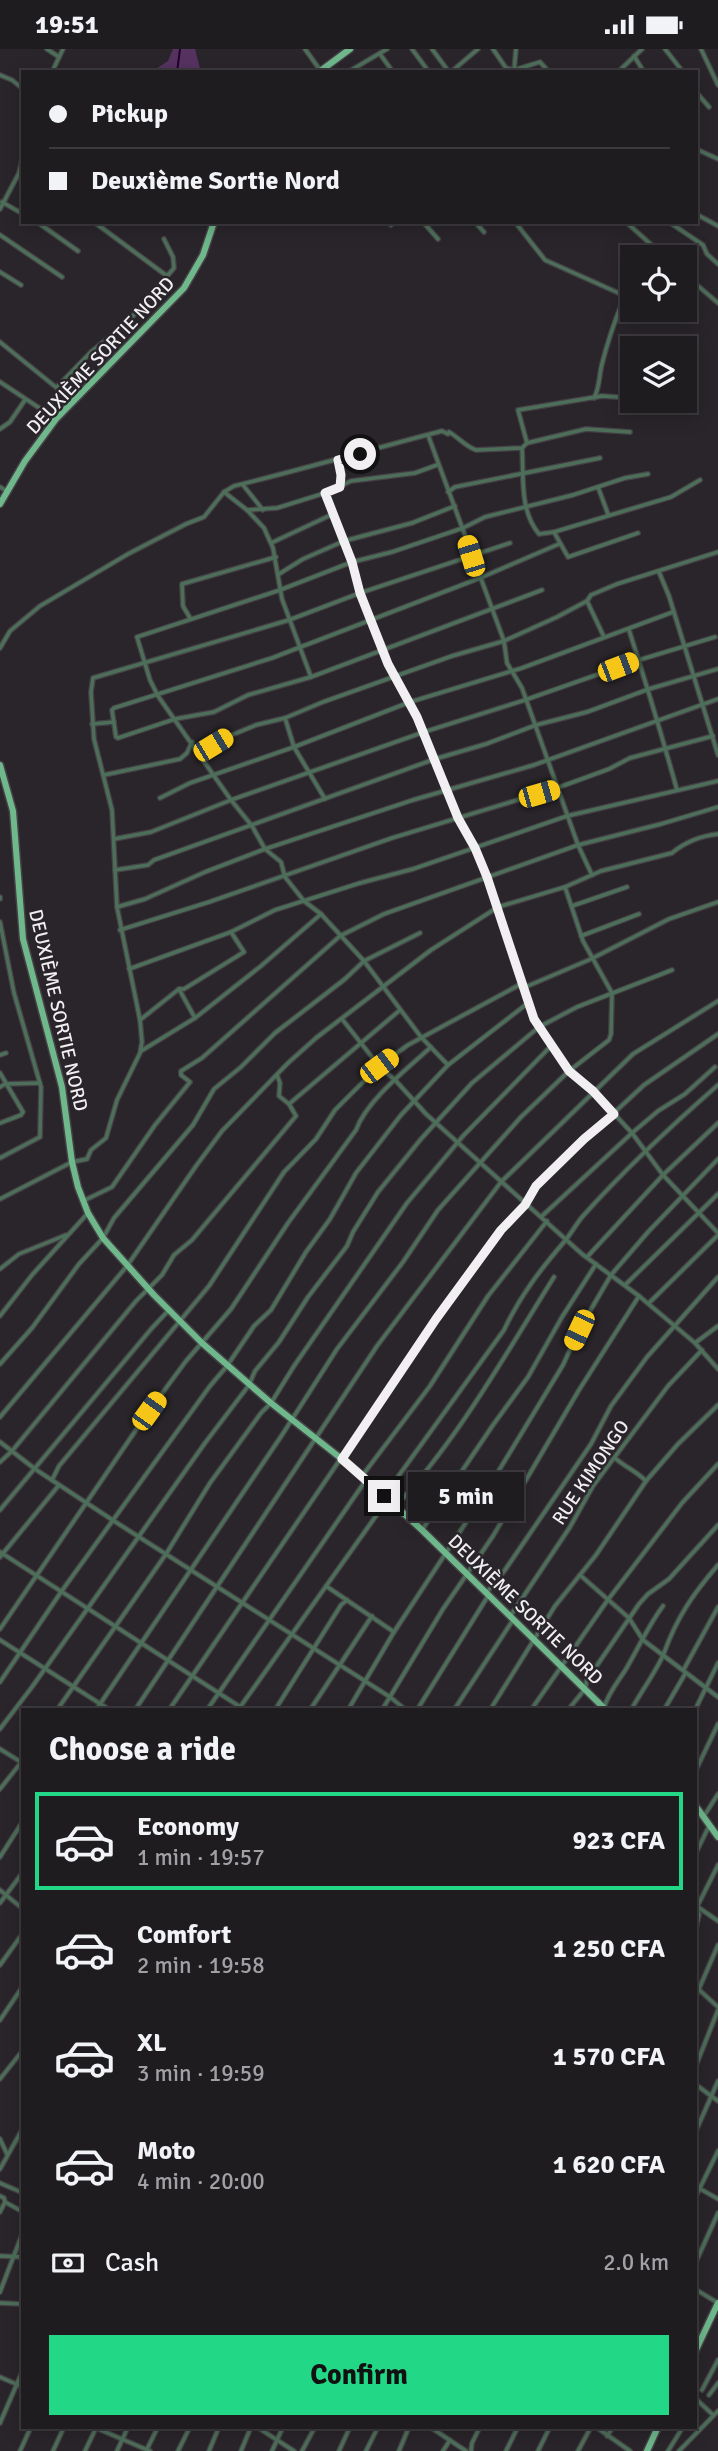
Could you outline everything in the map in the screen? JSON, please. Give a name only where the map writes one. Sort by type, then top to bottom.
[{"type":"main road","points":[[321,70],[350,49]]},
{"type":"main road","name":"DEUXIÈME SORTIE NORD","points":[[0,504],[25,461],[55,419],[184,288],[203,255],[213,224]]},
{"type":"main road","name":"DEUXIÈME SORTIE NORD","points":[[0,765],[13,811],[23,939],[62,1087],[72,1162],[83,1201],[103,1238],[202,1343],[396,1506],[563,1665],[603,1708]]},
{"type":"main road","points":[[697,1807],[718,1837]]},
{"type":"main road","points":[[697,2348],[718,2303]]},
{"type":"main road","points":[[647,2451],[657,2429]]},
{"type":"street","points":[[47,49],[58,57]]},
{"type":"street","points":[[53,70],[63,49]]},
{"type":"street","points":[[305,49],[319,70]]},
{"type":"street","points":[[353,70],[387,49]]},
{"type":"street","points":[[412,49],[428,70]]},
{"type":"street","points":[[432,49],[448,70]]},
{"type":"street","points":[[452,70],[478,49]]},
{"type":"street","points":[[493,49],[506,68],[511,70]]},
{"type":"street","points":[[514,70],[516,49]]},
{"type":"street","points":[[620,70],[642,49]]},
{"type":"street","points":[[665,49],[681,70]]},
{"type":"street","points":[[701,49],[717,82]]},
{"type":"street","points":[[380,54],[392,70]]},
{"type":"street","points":[[634,56],[643,70]]},
{"type":"street","points":[[517,70],[540,61],[547,70]]},
{"type":"street","points":[[0,75],[21,87]]},
{"type":"street","points":[[698,94],[709,107]]},
{"type":"street","points":[[698,150],[718,159]]},
{"type":"street","points":[[0,209],[21,174]]},
{"type":"street","points":[[2,202],[21,213]]},
{"type":"street","points":[[698,215],[718,226]]},
{"type":"street","points":[[40,224],[78,251]]},
{"type":"street","points":[[97,224],[166,276]]},
{"type":"street","points":[[426,224],[438,239]]},
{"type":"street","points":[[477,224],[484,232]]},
{"type":"street","points":[[517,224],[545,260],[620,295]]},
{"type":"street","points":[[628,224],[652,245]]},
{"type":"street","points":[[672,224],[703,246],[718,264]]},
{"type":"street","points":[[0,235],[62,277]]},
{"type":"street","points":[[57,387],[92,351],[126,324],[174,268],[164,239]]},
{"type":"street","points":[[0,272],[21,285]]},
{"type":"street","points":[[697,285],[718,303]]},
{"type":"street","points":[[594,398],[620,308]]},
{"type":"street","points":[[0,342],[73,401]]},
{"type":"street","points":[[0,382],[55,419]]},
{"type":"street","points":[[527,443],[518,411],[594,398],[620,397]]},
{"type":"street","points":[[0,429],[10,422],[26,400]]},
{"type":"street","points":[[0,648],[10,631],[40,606],[128,554],[200,519],[208,514],[224,492],[241,484],[442,431],[448,434],[449,432],[476,450],[522,448],[527,443],[586,429],[629,432]]},
{"type":"street","points":[[428,435],[504,641],[505,658],[519,681],[567,816],[592,875]]},
{"type":"street","points":[[522,448],[522,490],[537,534],[554,532],[671,497],[700,480]]},
{"type":"street","points":[[448,492],[455,487],[600,458]]},
{"type":"street","points":[[338,460],[340,487]]},
{"type":"street","points":[[247,510],[278,508],[325,493],[354,480],[415,473],[438,464]]},
{"type":"street","points":[[448,1065],[421,1037],[363,961],[321,914],[304,901],[285,877],[281,862],[265,849],[252,826],[158,696],[137,639],[139,635],[280,590],[352,562],[392,552],[463,528],[485,517],[648,474]]},
{"type":"street","points":[[241,484],[247,487],[263,510]]},
{"type":"street","points":[[0,487],[7,491]]},
{"type":"street","points":[[598,487],[608,514]]},
{"type":"street","points":[[224,492],[264,528],[276,557],[280,590],[289,620],[311,677]]},
{"type":"street","points":[[325,493],[352,562],[360,593],[394,676],[424,732],[458,818],[487,877],[528,1003],[539,1027],[569,1071],[593,1091],[632,1133],[663,1175],[718,1234],[649,1303]]},
{"type":"street","points":[[279,574],[303,559],[344,541],[412,523],[455,506]]},
{"type":"street","points":[[271,543],[333,514]]},
{"type":"street","points":[[554,532],[568,557],[638,533]]},
{"type":"street","points":[[0,1199],[72,1162],[87,1159],[92,1148],[106,1138],[117,1100],[142,1042],[117,907],[112,810],[92,724],[93,678],[289,620],[360,593],[510,543]]},
{"type":"street","points":[[542,590],[311,677],[248,695],[214,712],[175,719],[118,738],[112,710],[114,708],[158,696],[174,688],[260,662],[337,634],[559,544]]},
{"type":"street","points":[[200,753],[226,737],[256,725],[285,718],[394,676],[504,641],[617,584],[718,552]]},
{"type":"street","points":[[191,619],[183,606],[182,584],[276,557]]},
{"type":"street","points":[[659,572],[718,755]]},
{"type":"street","points":[[587,601],[604,637]]},
{"type":"street","points":[[160,797],[214,774],[294,747],[410,702],[511,669],[522,668],[673,612]]},
{"type":"street","points":[[629,629],[677,790]]},
{"type":"street","points":[[114,839],[151,832],[231,800],[424,732],[715,637]]},
{"type":"street","points":[[115,870],[148,865],[154,860],[435,759],[718,669]]},
{"type":"street","points":[[117,907],[145,899],[265,849],[548,760],[718,699]]},
{"type":"street","points":[[285,718],[294,747],[325,799]]},
{"type":"street","points":[[92,724],[114,722]]},
{"type":"street","points":[[120,930],[285,877],[382,841],[557,788],[609,769],[630,758],[713,736]]},
{"type":"street","points":[[104,775],[180,759],[187,753],[192,742]]},
{"type":"street","points":[[129,969],[231,932],[275,910],[475,848],[567,816],[718,781]]},
{"type":"street","points":[[83,1201],[112,1187],[155,1125],[190,1083],[181,1075],[181,1071],[202,1058],[340,936],[384,914],[578,845],[718,807]]},
{"type":"street","points":[[0,1417],[127,1266],[222,1131],[316,1038],[431,950],[498,907],[565,887],[592,875],[673,853],[679,847],[695,840],[718,834]]},
{"type":"street","points":[[97,1708],[337,1349],[438,1210],[521,1117],[569,1071],[609,1040],[612,993],[591,959],[565,887]]},
{"type":"street","points":[[572,907],[627,887]]},
{"type":"street","points":[[52,1480],[59,1466],[209,1286],[290,1164],[316,1139],[335,1110],[379,1066],[421,1037],[523,986],[591,959],[669,919],[718,902]]},
{"type":"street","points":[[139,1053],[195,1018],[321,914]]},
{"type":"street","points":[[582,936],[639,914]]},
{"type":"street","points":[[0,922],[14,993],[40,1083],[40,1137],[0,1159]]},
{"type":"street","points":[[140,1020],[179,989],[184,989],[244,952],[231,932]]},
{"type":"street","points":[[0,1364],[32,1328],[79,1264],[103,1238],[114,1218],[193,1125],[214,1089],[275,1033],[345,979],[363,961],[420,933]]},
{"type":"street","points":[[0,1729],[347,1246],[353,1231],[378,1192],[472,1083],[539,1027],[577,1007],[672,970]]},
{"type":"street","points":[[179,989],[195,1018]]},
{"type":"street","points":[[136,1708],[377,1346],[501,1182],[633,1054],[718,1002]]},
{"type":"street","points":[[0,1682],[61,1592],[210,1385],[227,1366],[254,1326],[271,1310],[356,1174],[401,1115],[448,1065],[528,1003]]},
{"type":"street","points":[[289,1104],[400,1010]]},
{"type":"street","points":[[342,1018],[379,1066],[396,1080],[414,1103],[525,1205],[547,1220],[587,1257],[649,1303],[717,1365]]},
{"type":"street","points":[[170,1708],[436,1319],[543,1178],[644,1086],[718,1034]]},
{"type":"street","points":[[0,1629],[149,1411],[231,1309],[288,1223],[356,1130],[360,1117],[405,1069],[431,1047]]},
{"type":"street","points":[[58,1708],[166,1554],[210,1483],[271,1403],[407,1203],[458,1142],[551,1047]]},
{"type":"street","points":[[0,1055],[6,1053]]},
{"type":"street","points":[[542,1216],[632,1133],[658,1111],[685,1094],[715,1067]]},
{"type":"street","points":[[0,1073],[3,1086],[23,1112],[0,1123]]},
{"type":"street","points":[[0,1462],[12,1451],[135,1301],[162,1275],[174,1255],[192,1240],[296,1117],[289,1104],[279,1096],[280,1083],[276,1075]]},
{"type":"street","points":[[3,1086],[40,1083]]},
{"type":"street","points":[[59,1485],[1,1554],[143,1642],[239,1708],[492,1348],[517,1302],[540,1270],[582,1217],[645,1151],[718,1084]]},
{"type":"street","points":[[587,1257],[663,1175],[718,1123]]},
{"type":"street","points":[[349,1708],[394,1632],[484,1495],[563,1365],[579,1330],[611,1275],[718,1159]]},
{"type":"street","points":[[625,1285],[718,1194]]},
{"type":"street","points":[[0,1316],[32,1275],[88,1213]]},
{"type":"street","points":[[208,1708],[267,1619],[436,1377],[488,1296],[547,1220]]},
{"type":"street","points":[[0,1269],[19,1254],[72,1232]]},
{"type":"street","points":[[422,1530],[528,1377],[596,1264]]},
{"type":"street","points":[[396,1506],[440,1452],[554,1277]]},
{"type":"street","points":[[418,1708],[487,1595],[591,1444],[611,1406],[647,1357],[718,1277]]},
{"type":"street","points":[[383,1708],[639,1296]]},
{"type":"street","points":[[0,1510],[170,1310]]},
{"type":"street","points":[[695,1343],[718,1327]]},
{"type":"street","name":"RUE KIMONGO","points":[[455,1708],[593,1486],[668,1386],[702,1350]]},
{"type":"street","points":[[491,1708],[555,1606],[646,1481],[678,1444],[718,1405]]},
{"type":"street","points":[[0,1442],[59,1485],[404,1708]]},
{"type":"street","points":[[615,1458],[646,1481]]},
{"type":"street","points":[[532,1708],[607,1601],[682,1503],[718,1464]]},
{"type":"street","points":[[570,1708],[648,1594],[669,1579],[718,1525]]},
{"type":"street","points":[[632,1708],[664,1654],[667,1641],[690,1600],[718,1565]]},
{"type":"street","points":[[580,1575],[629,1618],[643,1640],[718,1697]]},
{"type":"street","points":[[326,1587],[348,1599],[394,1632]]},
{"type":"street","points":[[276,1708],[341,1605],[348,1599]]},
{"type":"street","points":[[604,1708],[610,1692],[643,1640],[648,1626],[663,1606]]},
{"type":"street","points":[[665,1708],[718,1607]]},
{"type":"street","points":[[311,1708],[372,1616]]},
{"type":"street","points":[[0,1640],[107,1708]]},
{"type":"street","points":[[696,1708],[718,1663]]},
{"type":"street","points":[[697,1768],[718,1724]]},
{"type":"street","points":[[0,1749],[21,1761]]},
{"type":"street","points":[[0,1789],[21,1763]]},
{"type":"street","points":[[704,1816],[718,1794]]},
{"type":"street","points":[[0,1857],[21,1824]]},
{"type":"street","points":[[697,1851],[710,1826]]},
{"type":"street","points":[[697,1904],[718,1865]]},
{"type":"street","points":[[0,1903],[21,1875]]},
{"type":"street","points":[[0,1891],[21,1907]]},
{"type":"street","points":[[697,1907],[718,1921]]},
{"type":"street","points":[[0,1965],[21,1936]]},
{"type":"street","points":[[697,2063],[718,2006],[697,1988],[718,1945]]},
{"type":"street","points":[[0,2019],[21,1989]]},
{"type":"street","points":[[0,2079],[21,2053]]},
{"type":"street","points":[[697,2129],[718,2081]]},
{"type":"street","points":[[697,2085],[718,2101]]},
{"type":"street","points":[[0,2169],[21,2131]]},
{"type":"street","points":[[0,2139],[7,2154]]},
{"type":"street","points":[[718,2151],[697,2187],[718,2199]]},
{"type":"street","points":[[0,2183],[21,2192]]},
{"type":"street","points":[[0,2196],[5,2203],[21,2211]]},
{"type":"street","points":[[0,2212],[5,2203]]},
{"type":"street","points":[[697,2260],[718,2213]]},
{"type":"street","points":[[0,2292],[21,2237]]},
{"type":"street","points":[[0,2256],[21,2257]]},
{"type":"street","points":[[697,2290],[718,2303]]},
{"type":"street","points":[[0,2303],[21,2304]]},
{"type":"street","points":[[702,2390],[718,2360]]},
{"type":"street","points":[[0,2423],[21,2374]]},
{"type":"street","points":[[0,2377],[21,2387]]},
{"type":"street","points":[[709,2395],[718,2383]]},
{"type":"street","points":[[697,2400],[713,2415]]},
{"type":"street","points":[[679,2451],[718,2411]]},
{"type":"street","points":[[20,2451],[30,2429]]},
{"type":"street","points":[[53,2451],[63,2429]]},
{"type":"street","points":[[85,2451],[96,2429]]},
{"type":"street","points":[[98,2429],[148,2451],[157,2429]]},
{"type":"street","points":[[117,2451],[127,2429]]},
{"type":"street","points":[[178,2451],[189,2429]]},
{"type":"street","points":[[209,2451],[218,2429]]},
{"type":"street","points":[[241,2451],[250,2429]]},
{"type":"street","points":[[260,2429],[294,2451]]},
{"type":"street","points":[[272,2451],[282,2429]]},
{"type":"street","points":[[302,2451],[314,2429]]},
{"type":"street","points":[[339,2451],[349,2429]]},
{"type":"street","points":[[366,2451],[377,2429]]},
{"type":"street","points":[[398,2451],[408,2429]]},
{"type":"street","points":[[433,2429],[468,2451],[479,2429]]},
{"type":"street","points":[[506,2451],[517,2429]]},
{"type":"street","points":[[538,2451],[549,2429]]},
{"type":"street","points":[[578,2451],[590,2429]]},
{"type":"street","points":[[598,2429],[629,2451]]},
{"type":"street","points":[[607,2437],[612,2429]]},
{"type":"street","points":[[668,2451],[682,2429]]},
{"type":"street","points":[[443,2451],[450,2440]]},
{"type":"shaded area","points":[[173,49],[195,49],[200,70],[154,70],[168,61]]},
{"type":"waterway","points":[[177,70],[180,49]]},
{"type":"route","points":[[360,454],[338,460],[340,487],[325,493],[352,562],[370,619],[384,648],[388,664],[430,745],[458,818],[480,859],[534,1019],[569,1071],[593,1091],[614,1114],[543,1178],[525,1205],[501,1230],[436,1319],[342,1459],[384,1496]]}]
